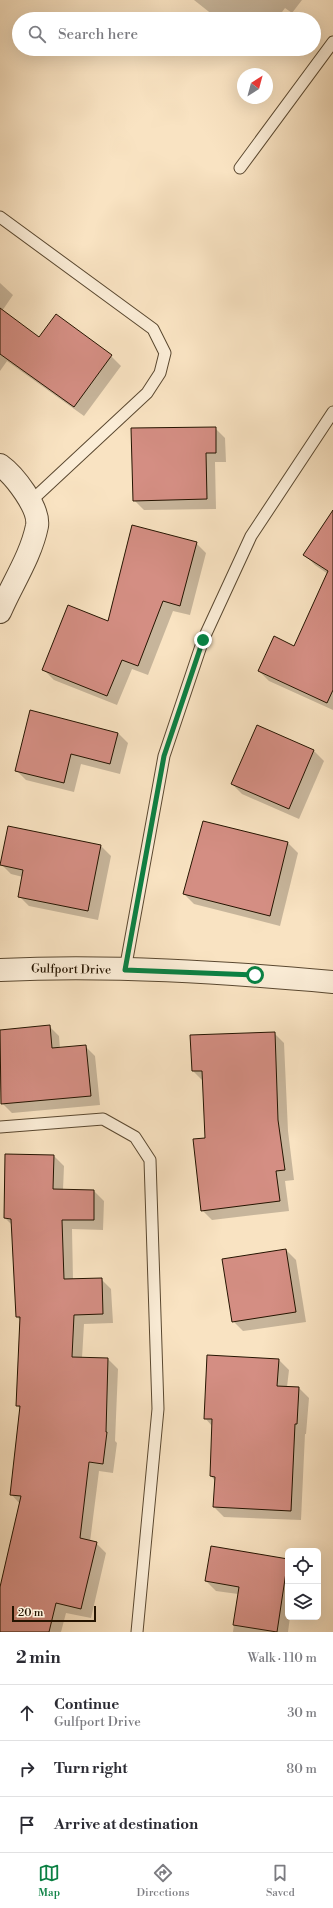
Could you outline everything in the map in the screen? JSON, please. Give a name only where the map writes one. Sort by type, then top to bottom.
[{"type":"street","points":[[0,464],[11,473],[31,501],[37,525],[29,550],[0,612]]},
{"type":"street","name":"Gulfport Drive","points":[[0,970],[36,968],[125,970],[255,975],[333,982]]},
{"type":"lane","points":[[240,168],[333,42]]},
{"type":"lane","points":[[0,217],[153,329],[165,353],[160,373],[147,393],[31,501]]},
{"type":"lane","points":[[125,970],[164,756],[203,640],[252,536],[333,412]]},
{"type":"lane","points":[[0,1127],[102,1119],[135,1136],[150,1160],[158,1409],[137,1632]]},
{"type":"building","points":[[0,308],[39,337],[56,314],[112,355],[74,407],[0,354]]},
{"type":"building","points":[[216,427],[216,453],[206,453],[207,499],[133,501],[131,428]]},
{"type":"building","points":[[333,510],[333,690],[327,703],[258,671],[274,636],[294,646],[328,571],[303,555]]},
{"type":"building","points":[[132,525],[197,542],[180,606],[163,601],[138,666],[122,660],[107,696],[42,670],[68,605],[108,621]]},
{"type":"building","points":[[30,710],[118,733],[110,764],[71,754],[64,783],[15,771]]},
{"type":"building","points":[[257,725],[314,750],[289,809],[231,784]]},
{"type":"building","points":[[203,821],[288,842],[270,916],[183,894]]},
{"type":"building","points":[[8,826],[101,845],[88,911],[18,897],[23,870],[0,865]]},
{"type":"building","points":[[50,1025],[52,1048],[86,1045],[91,1096],[1,1104],[0,1030]]},
{"type":"building","points":[[275,1032],[278,1120],[285,1170],[276,1171],[280,1201],[201,1211],[193,1139],[205,1138],[202,1071],[192,1071],[190,1035]]},
{"type":"building","points":[[5,1154],[54,1155],[53,1189],[94,1190],[94,1220],[62,1220],[64,1279],[102,1278],[103,1314],[74,1315],[72,1357],[108,1358],[107,1432],[103,1464],[89,1462],[80,1538],[97,1542],[81,1609],[56,1603],[49,1632],[0,1632],[0,1587],[21,1496],[10,1495],[20,1406],[16,1406],[20,1317],[16,1317],[11,1219],[4,1218]]},
{"type":"building","points":[[286,1249],[296,1312],[232,1322],[222,1259]]},
{"type":"building","points":[[207,1355],[279,1359],[277,1386],[299,1387],[297,1424],[295,1424],[291,1511],[213,1507],[215,1477],[210,1476],[212,1419],[204,1419]]},
{"type":"building","points":[[211,1546],[285,1558],[285,1579],[277,1632],[233,1625],[239,1587],[205,1581]]},
{"type":"route","points":[[203,640],[164,756],[125,970],[255,975]]}]
